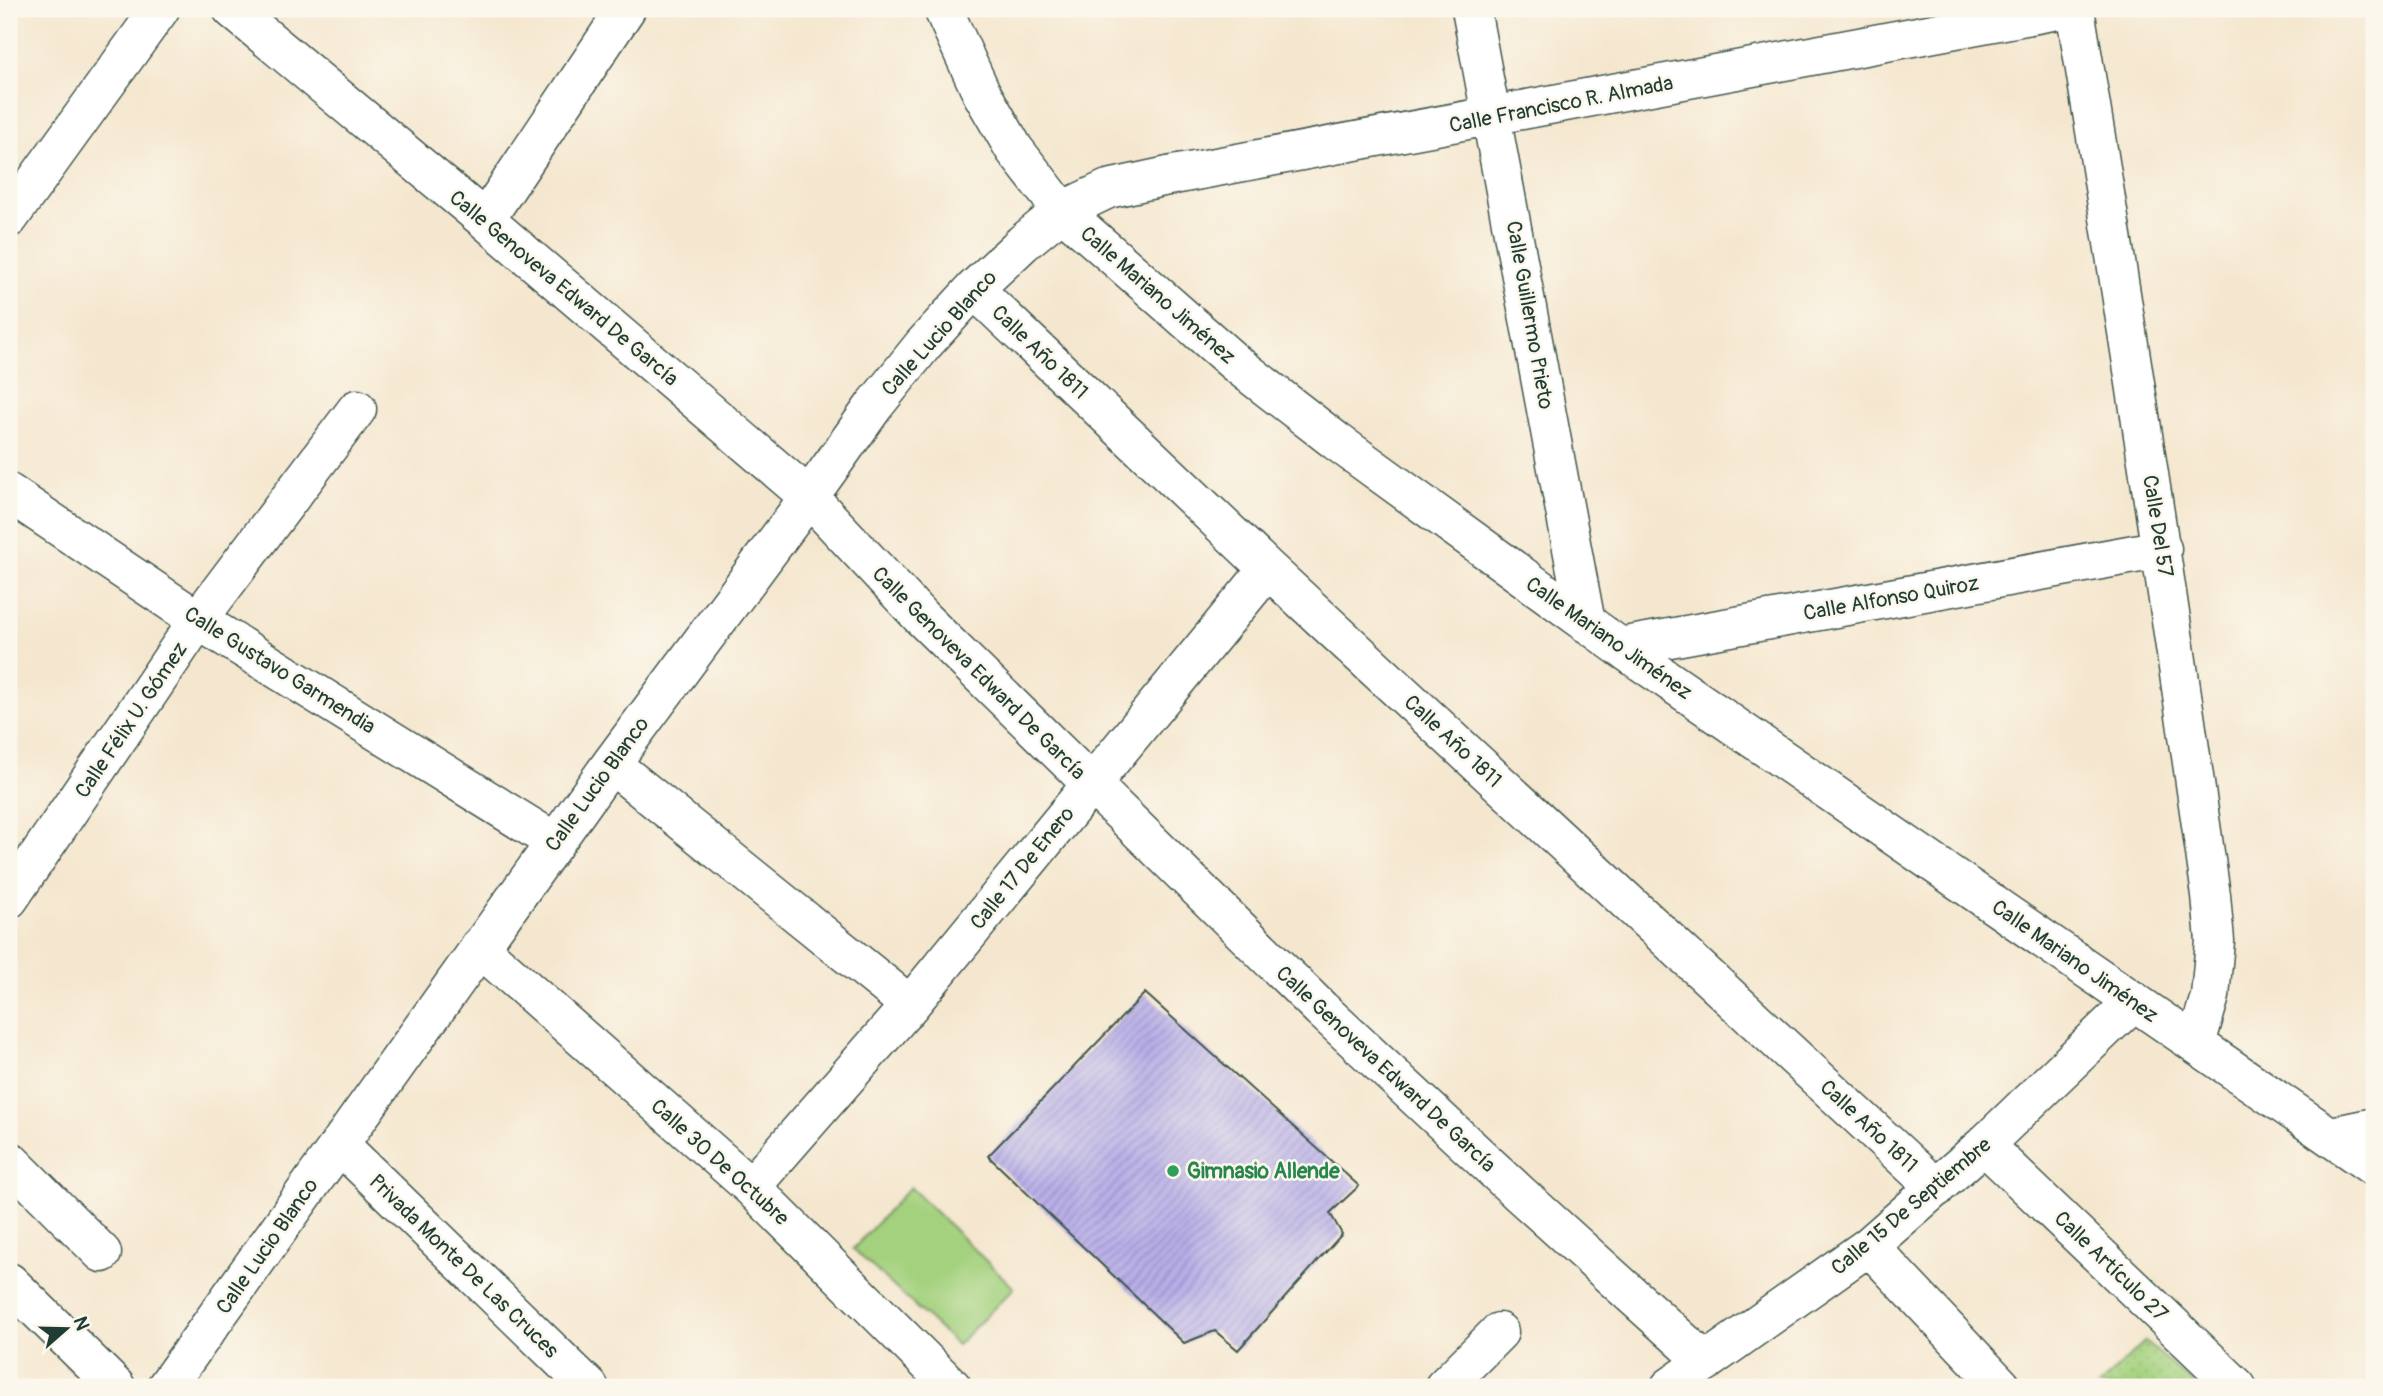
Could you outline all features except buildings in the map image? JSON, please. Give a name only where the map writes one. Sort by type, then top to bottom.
[{"type":"street","points":[[9,218],[160,9]]},
{"type":"street","name":"Calle Genoveva Edward De García","points":[[232,9],[485,220],[809,497],[921,617],[1321,1009],[1706,1362]]},
{"type":"street","points":[[485,220],[626,9]]},
{"type":"street","name":"Calle Mariano Jiménez","points":[[943,9],[981,92],[1007,138],[1062,211],[1234,362],[1336,441],[1586,623],[2374,1167]]},
{"type":"street","name":"Calle Guillermo Prieto","points":[[1472,9],[1586,623]]},
{"type":"street","name":"Calle Francisco R. Almada","points":[[1062,211],[1108,189],[2063,9]]},
{"type":"street","name":"Calle Del 57","points":[[2075,9],[2162,549],[2211,895],[2215,941],[2210,996],[2196,1044]]},
{"type":"street","name":"Calle Lucio Blanco","points":[[166,1387],[611,764],[874,406],[923,345],[974,289],[1062,211]]},
{"type":"street","name":"Calle Año 1811","points":[[974,289],[1268,569],[1936,1188]]},
{"type":"street","name":"Calle Félix U. Gómez","points":[[9,899],[198,620],[357,409]]},
{"type":"street","name":"Calle Gustavo Garmendia","points":[[9,494],[198,620],[555,842]]},
{"type":"street","name":"Calle Alfonso Quiroz","points":[[1620,647],[2162,549]]},
{"type":"street","name":"Calle 17 De Enero","points":[[751,1187],[910,1005],[1268,569]]},
{"type":"street","points":[[611,764],[910,1005]]},
{"type":"street","name":"Calle 30 De Octubre","points":[[480,947],[751,1187],[953,1387]]},
{"type":"street","name":"Calle 15 De Septiembre","points":[[1670,1387],[1869,1246],[1984,1145],[2134,1001]]},
{"type":"street","points":[[2331,1136],[2374,1127]]},
{"type":"street","name":"Privada Monte De Las Cruces","points":[[339,1144],[589,1387]]},
{"type":"street","name":"Calle Artículo 27","points":[[1984,1145],[2237,1387]]},
{"type":"street","points":[[9,1160],[102,1253]]},
{"type":"street","points":[[1869,1246],[2002,1387]]},
{"type":"street","points":[[9,1282],[116,1387]]},
{"type":"street","points":[[1444,1387],[1499,1332]]},
{"type":"green space","points":[[910,1187],[1014,1288],[957,1345],[853,1249]]},
{"type":"green space","points":[[2145,1341],[2197,1387],[2098,1387]]},
{"type":"place","name":"Gimnasio Allende","points":[[1173,1171]]}]
